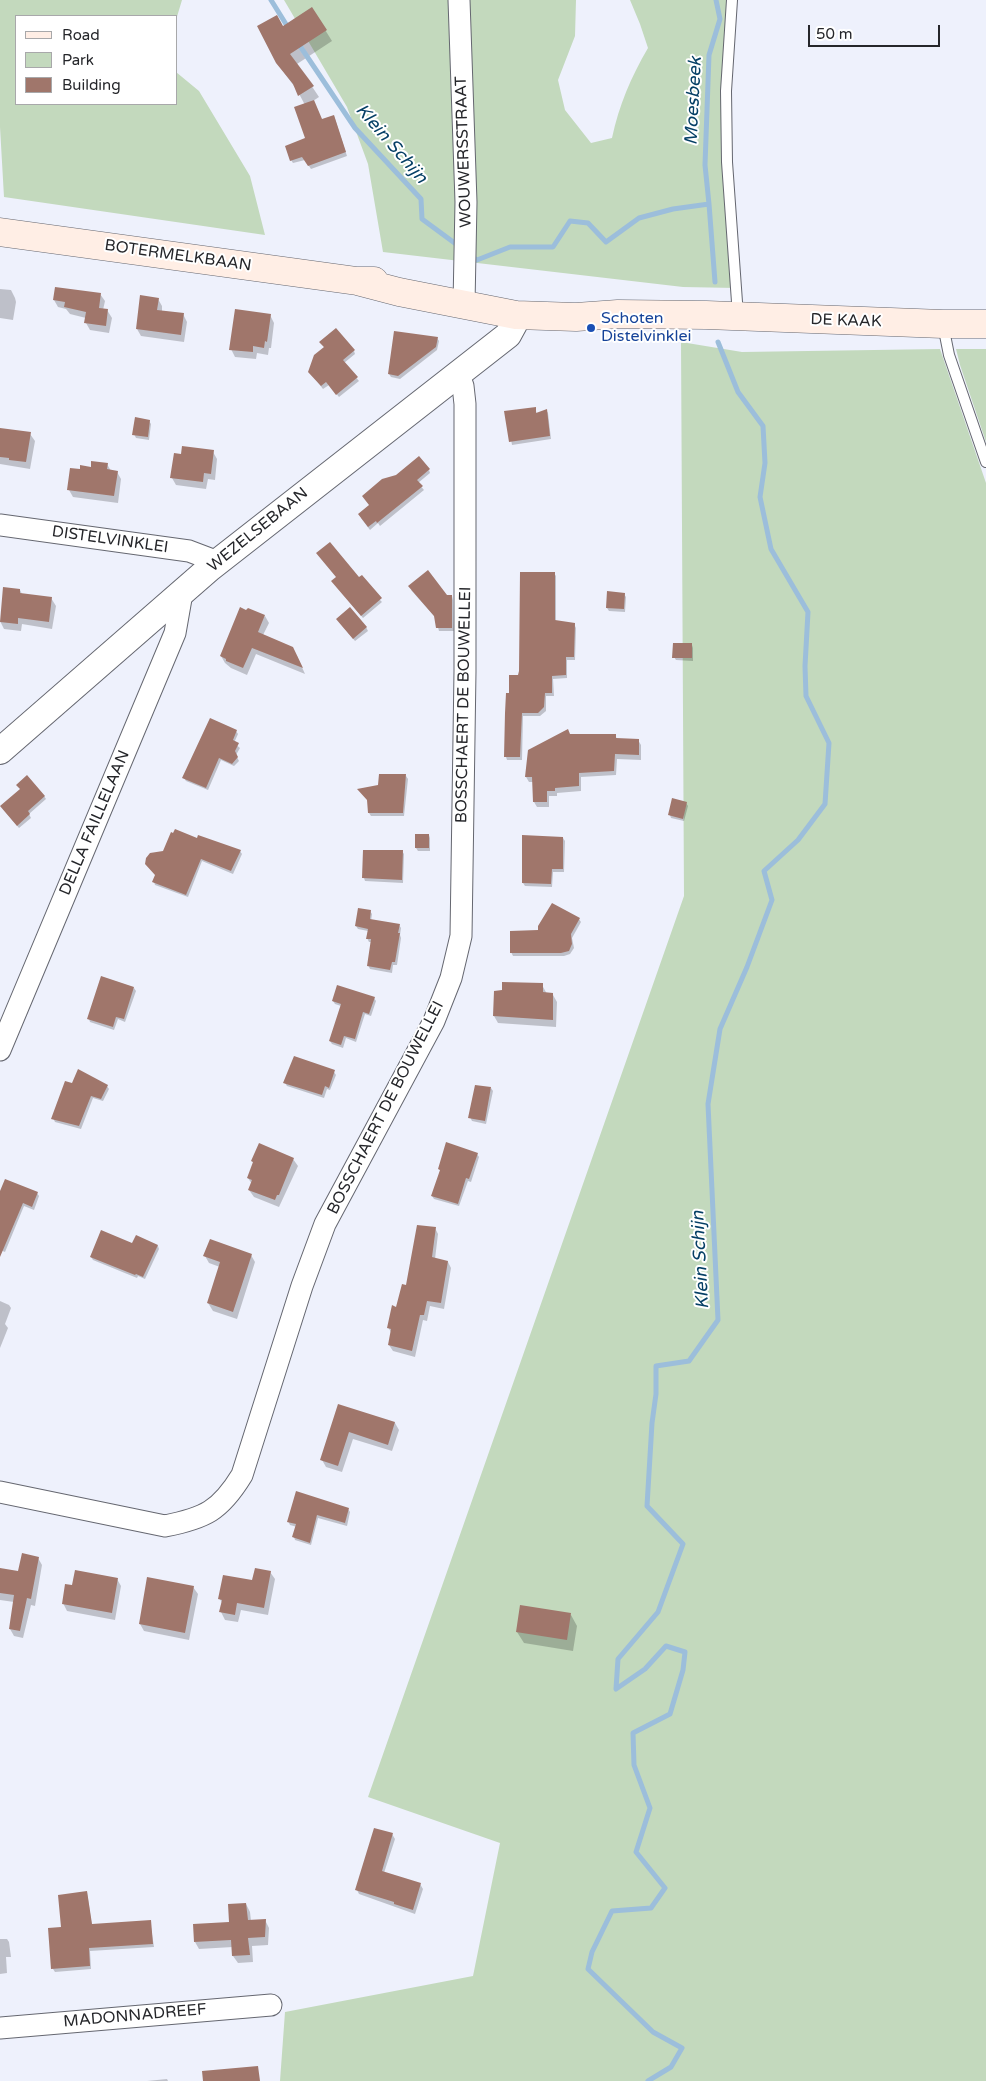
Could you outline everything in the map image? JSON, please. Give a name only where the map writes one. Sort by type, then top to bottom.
[{"type":"main road","name":"BOTERMELKBAAN","points":[[0,232],[465,296],[618,314]]},
{"type":"main road","name":"BOTERMELKBAAN","points":[[465,296],[516,315],[576,317],[618,314],[706,315]]},
{"type":"main road","name":"DE KAAK","points":[[706,315],[986,324]]},
{"type":"street","name":"WOUWERSSTRAAT","points":[[459,0],[466,202],[465,296]]},
{"type":"street","name":"WEZELSEBAAN","points":[[0,751],[218,562],[508,335],[516,315]]},
{"type":"street","name":"BOSSCHAERT DE BOUWELLEI","points":[[0,1492],[165,1526],[192,1521],[214,1509],[230,1495],[242,1475],[302,1286],[325,1224],[434,1021],[451,978],[461,936],[465,671],[465,404],[463,386],[459,375]]},
{"type":"street","name":"DISTELVINKLEI","points":[[0,525],[189,551],[218,562]]},
{"type":"street","name":"DELLA FAILLELAAN","points":[[0,1050],[175,633],[182,593]]},
{"type":"street","name":"MADONNADREEF","points":[[0,2028],[271,2005]]},
{"type":"lane","points":[[732,0],[726,100],[738,317]]},
{"type":"lane","points":[[943,324],[949,355],[986,462]]},
{"type":"green space","points":[[0,0],[182,0],[178,15],[15,15],[15,105],[178,105],[178,74],[199,91],[250,176],[265,235],[4,197],[0,127]]},
{"type":"green space","points":[[284,0],[576,0],[575,36],[558,80],[565,110],[591,143],[612,138],[626,92],[648,48],[630,0],[732,0],[726,91],[736,288],[683,287],[383,252],[368,164],[347,107]]},
{"type":"green space","points":[[681,342],[742,352],[940,349],[986,483],[986,2081],[280,2081],[285,2012],[473,1976],[500,1843],[368,1797],[684,896]]},
{"type":"green space","points":[[956,349],[986,349],[986,442],[960,365]]},
{"type":"building","points":[[312,7],[327,30],[290,54],[314,86],[298,96],[293,84],[276,63],[257,26],[277,15],[283,26]]},
{"type":"building","points":[[314,100],[322,119],[334,115],[346,152],[308,166],[302,157],[290,161],[285,146],[305,138],[294,107]]},
{"type":"building","points":[[55,287],[101,293],[99,308],[108,309],[106,326],[84,323],[86,312],[64,307],[65,302],[53,300]]},
{"type":"building","points":[[140,295],[159,298],[157,310],[184,313],[181,335],[136,329]]},
{"type":"building","points":[[235,309],[271,314],[267,342],[265,341],[264,348],[253,346],[253,352],[229,350]]},
{"type":"building","points":[[336,328],[355,350],[343,360],[358,377],[336,395],[326,382],[321,386],[308,372],[314,355],[324,347],[319,342]]},
{"type":"building","points":[[394,331],[438,337],[436,347],[398,376],[388,374]]},
{"type":"building","points":[[536,407],[536,413],[547,409],[550,436],[509,442],[504,411]]},
{"type":"building","points":[[135,417],[150,420],[148,437],[132,435]]},
{"type":"building","points":[[0,428],[31,432],[26,462],[0,457]]},
{"type":"building","points":[[182,446],[214,450],[211,474],[204,473],[203,482],[170,478],[174,453],[181,454]]},
{"type":"building","points":[[419,456],[430,469],[417,480],[423,486],[377,523],[376,521],[368,527],[358,514],[369,505],[362,496],[382,479],[396,475]]},
{"type":"building","points":[[91,461],[108,463],[107,469],[118,471],[114,496],[67,490],[70,468],[80,469],[80,465],[91,467]]},
{"type":"building","points":[[330,542],[359,577],[362,575],[382,598],[361,616],[331,581],[336,577],[316,553]]},
{"type":"building","points":[[428,570],[447,595],[452,595],[452,628],[436,628],[434,616],[408,586]]},
{"type":"building","points":[[520,572],[555,572],[555,620],[575,623],[574,657],[566,657],[566,675],[552,676],[552,693],[545,693],[544,707],[538,713],[522,713],[520,757],[504,757],[506,693],[509,693],[509,675],[518,675],[519,671]]},
{"type":"building","points":[[3,587],[20,589],[20,593],[52,597],[49,622],[18,618],[18,624],[0,622]]},
{"type":"building","points":[[607,591],[625,593],[624,609],[606,608]]},
{"type":"building","points":[[240,607],[265,615],[258,632],[293,647],[303,668],[252,648],[243,668],[226,661],[226,659],[220,656]]},
{"type":"building","points":[[350,607],[367,627],[353,639],[336,619]]},
{"type":"building","points":[[673,643],[692,643],[692,658],[672,658]]},
{"type":"building","points":[[210,718],[237,730],[233,740],[239,743],[235,751],[238,757],[232,764],[219,758],[206,788],[182,778]]},
{"type":"building","points":[[568,729],[570,734],[616,734],[616,738],[639,739],[639,755],[615,754],[614,771],[579,773],[579,786],[555,788],[555,791],[547,791],[547,802],[533,802],[532,777],[525,777],[528,750]]},
{"type":"building","points":[[379,774],[406,774],[403,813],[368,813],[367,800],[357,789],[378,785]]},
{"type":"building","points":[[27,775],[45,796],[28,811],[30,814],[17,826],[0,806],[20,789],[16,785]]},
{"type":"building","points":[[672,798],[687,802],[683,819],[668,815]]},
{"type":"building","points":[[175,829],[197,838],[198,835],[241,850],[231,871],[201,859],[186,895],[152,882],[155,875],[145,864],[146,858],[150,853],[163,851],[171,832],[173,833]]},
{"type":"building","points":[[415,834],[429,834],[429,848],[415,848]]},
{"type":"building","points":[[522,835],[563,837],[563,869],[552,869],[551,884],[522,883]]},
{"type":"building","points":[[363,850],[403,850],[402,880],[362,878]]},
{"type":"building","points":[[552,903],[580,918],[571,934],[572,944],[569,951],[561,953],[510,953],[510,931],[538,930],[538,926]]},
{"type":"building","points":[[358,908],[371,910],[370,919],[400,924],[395,962],[392,962],[390,970],[367,966],[371,939],[366,939],[368,929],[355,926]]},
{"type":"building","points":[[101,976],[134,987],[124,1019],[116,1017],[113,1027],[87,1019]]},
{"type":"building","points":[[502,982],[543,983],[543,992],[553,993],[553,1020],[493,1016],[494,991],[502,990]]},
{"type":"building","points":[[337,985],[375,997],[369,1014],[363,1012],[355,1039],[344,1036],[341,1045],[329,1041],[341,1004],[332,1001]]},
{"type":"building","points":[[294,1056],[335,1070],[329,1088],[325,1086],[322,1095],[283,1083]]},
{"type":"building","points":[[78,1069],[108,1085],[101,1099],[91,1096],[79,1126],[51,1119],[65,1081],[72,1083]]},
{"type":"building","points":[[475,1085],[491,1087],[485,1121],[468,1118]]},
{"type":"building","points":[[446,1142],[478,1153],[469,1179],[466,1178],[458,1204],[431,1196],[440,1170],[438,1169]]},
{"type":"building","points":[[259,1143],[294,1158],[279,1195],[277,1195],[275,1200],[248,1190],[252,1180],[247,1178],[253,1162],[251,1161]]},
{"type":"building","points":[[5,1179],[38,1192],[32,1207],[23,1203],[0,1257],[0,1191]]},
{"type":"building","points":[[417,1225],[436,1227],[432,1257],[448,1261],[441,1303],[427,1301],[424,1315],[420,1315],[412,1351],[388,1345],[391,1329],[387,1328],[392,1305],[396,1307],[402,1284],[406,1285]]},
{"type":"building","points":[[101,1230],[132,1243],[136,1235],[158,1245],[143,1277],[90,1257]]},
{"type":"building","points":[[210,1239],[252,1254],[233,1312],[207,1303],[220,1262],[203,1256]]},
{"type":"building","points":[[338,1404],[395,1422],[388,1445],[349,1432],[338,1466],[320,1460]]},
{"type":"building","points":[[296,1491],[349,1508],[345,1523],[317,1515],[310,1543],[292,1537],[296,1524],[287,1522]]},
{"type":"building","points":[[22,1553],[39,1557],[31,1599],[27,1598],[20,1631],[9,1629],[14,1595],[0,1593],[0,1568],[18,1571]]},
{"type":"building","points":[[255,1568],[271,1571],[264,1608],[237,1603],[235,1615],[219,1612],[222,1600],[218,1599],[223,1575],[252,1580]]},
{"type":"building","points":[[75,1570],[118,1578],[112,1613],[62,1604],[65,1584],[72,1585]]},
{"type":"building","points":[[147,1577],[194,1586],[185,1633],[139,1624]]},
{"type":"building","points":[[520,1605],[571,1613],[567,1640],[516,1632]]},
{"type":"building","points":[[374,1828],[393,1833],[382,1871],[421,1883],[413,1910],[355,1890]]},
{"type":"building","points":[[87,1891],[92,1924],[151,1920],[153,1944],[89,1948],[90,1966],[51,1969],[48,1928],[61,1927],[58,1895]]},
{"type":"building","points":[[246,1903],[248,1920],[266,1919],[265,1937],[248,1938],[250,1955],[232,1956],[231,1940],[194,1942],[193,1924],[229,1922],[228,1904]]},
{"type":"building","points":[[258,2066],[260,2081],[203,2081],[202,2071]]},
{"type":"waterway","name":"Klein Schijn","points":[[271,0],[289,29]]},
{"type":"waterway","name":"Moesbeek","points":[[709,204],[705,165],[709,55],[720,19],[716,0]]},
{"type":"waterway","name":"Klein Schijn","points":[[298,43],[355,128],[421,199],[422,219],[460,247]]},
{"type":"waterway","name":"Klein Schijn","points":[[472,257],[477,260],[510,247],[553,247],[570,221],[588,223],[606,242],[639,218],[673,209],[709,204],[715,282]]},
{"type":"waterway","name":"Klein Schijn","points":[[648,2081],[671,2067],[682,2048],[653,2032],[588,1969],[592,1952],[612,1911],[651,1908],[665,1888],[636,1852],[650,1808],[634,1765],[633,1733],[670,1714],[683,1670],[685,1652],[666,1646],[645,1669],[616,1689],[618,1659],[658,1612],[683,1544],[647,1506],[652,1423],[656,1394],[656,1366],[689,1361],[718,1320],[708,1104],[720,1029],[747,967],[772,900],[764,871],[798,840],[825,804],[829,743],[806,696],[805,666],[808,612],[771,549],[760,497],[765,463],[763,426],[738,392],[718,342]]},
{"type":"place","name":"Schoten Distelvinklei","points":[[591,328]]}]
